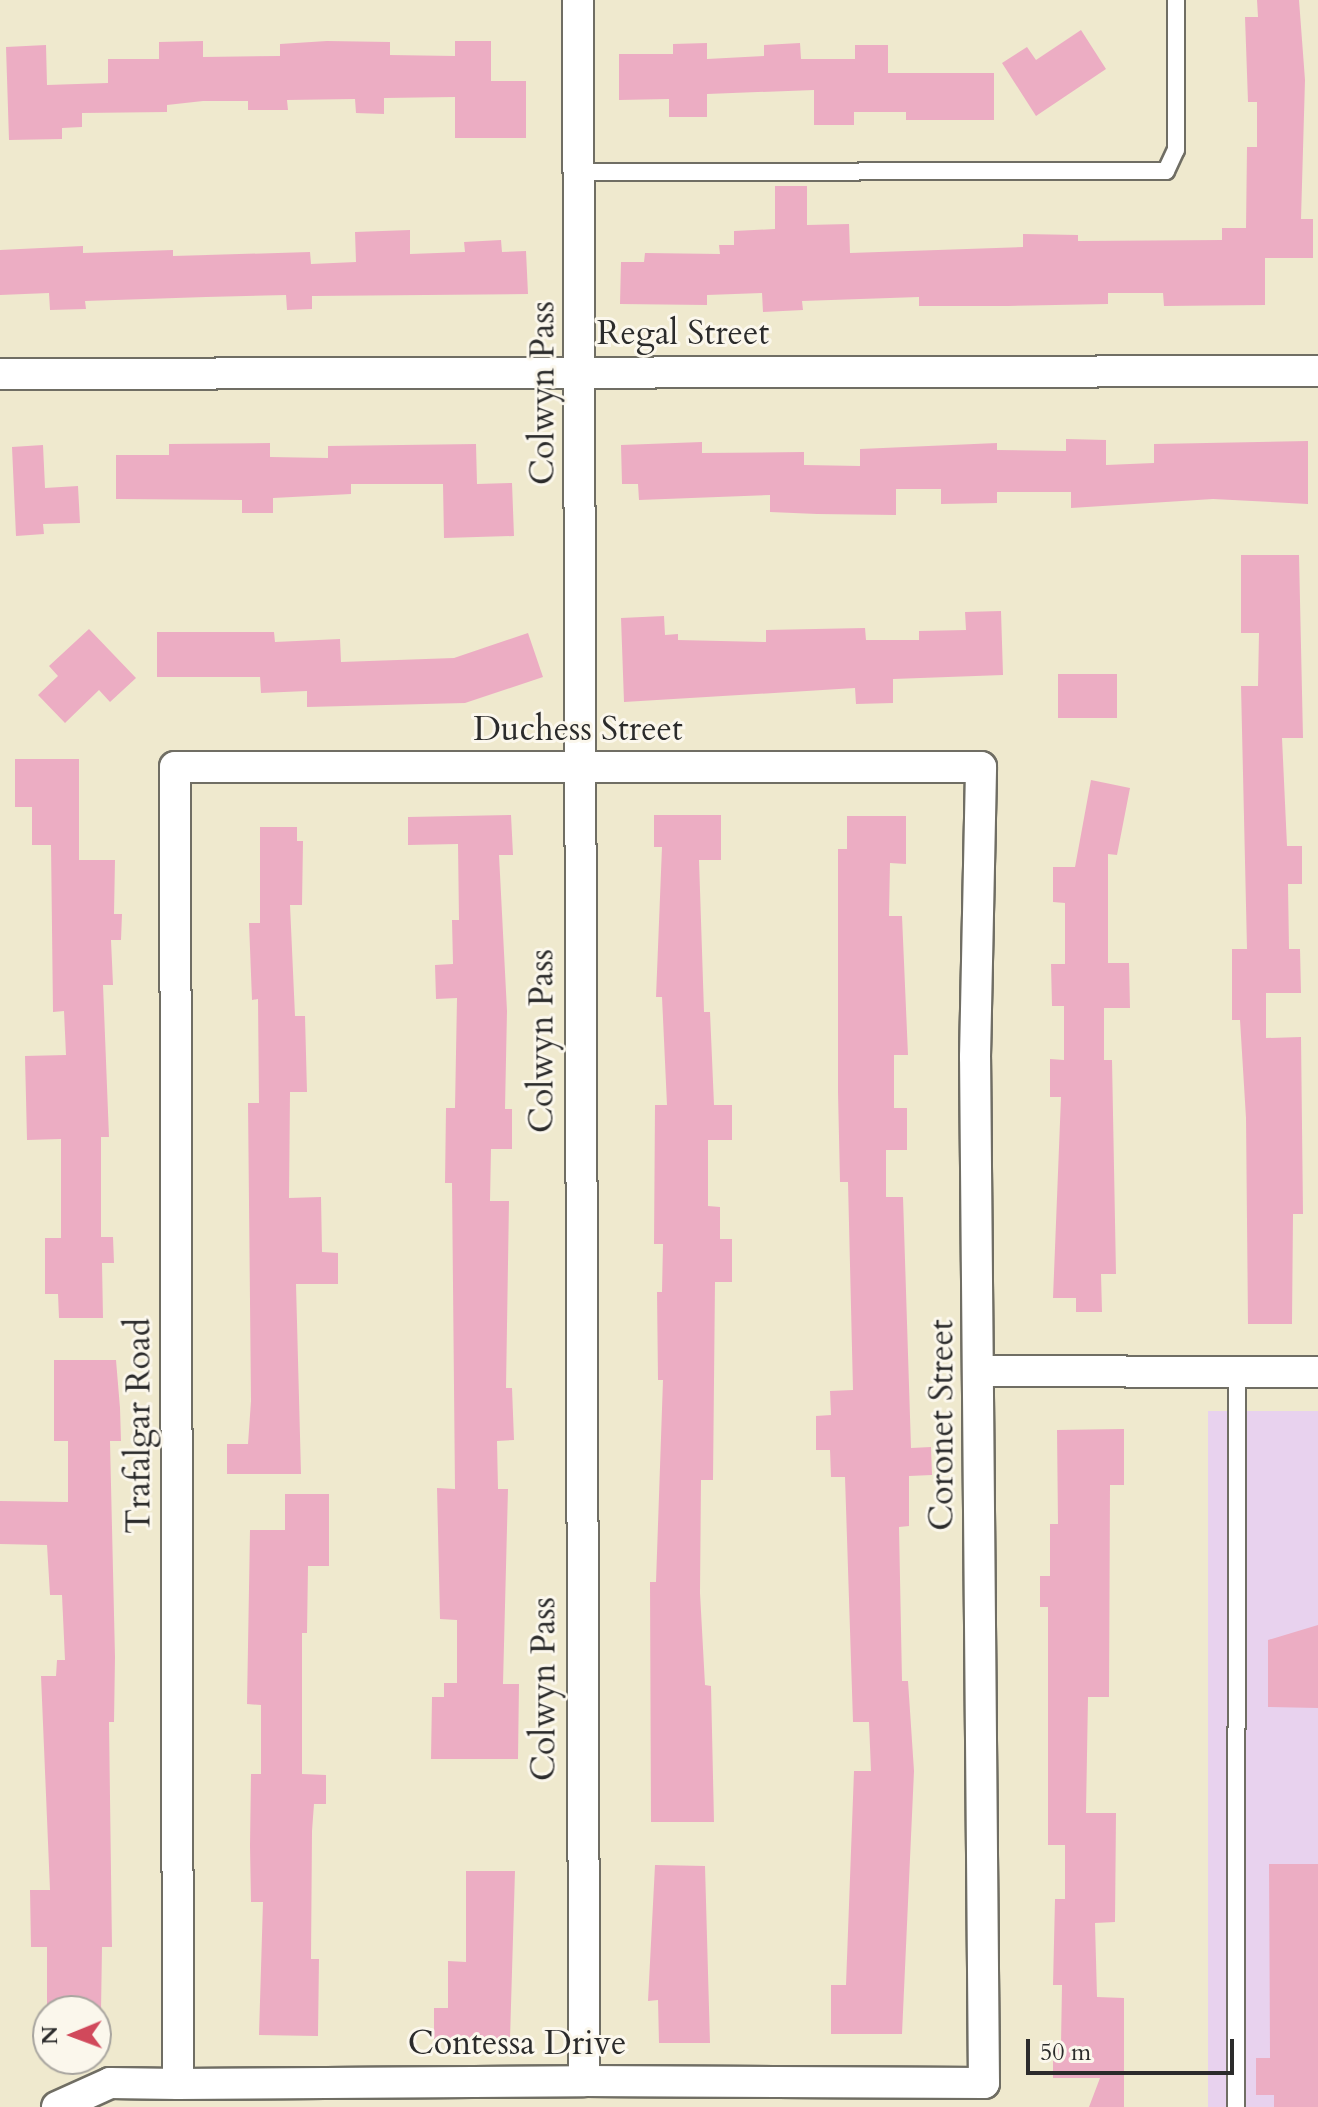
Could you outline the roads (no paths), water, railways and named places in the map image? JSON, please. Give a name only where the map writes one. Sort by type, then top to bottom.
[{"type":"street","name":"Colwyn Pass","points":[[578,0],[582,372],[580,768],[584,2081]]},
{"type":"street","name":"Regal Street","points":[[0,374],[1318,371]]},
{"type":"street","name":"Duchess Street","points":[[175,767],[981,767]]},
{"type":"street","name":"Trafalgar Road","points":[[175,767],[178,2084]]},
{"type":"street","name":"Coronet Street","points":[[981,767],[975,1057],[984,2083]]},
{"type":"street","points":[[980,1371],[1318,1372]]},
{"type":"street","name":"Contessa Drive","points":[[57,2107],[110,2083],[984,2083]]},
{"type":"lane","points":[[580,172],[1166,171],[1176,150],[1176,0]]},
{"type":"lane","points":[[1236,2107],[1237,1372]]}]
